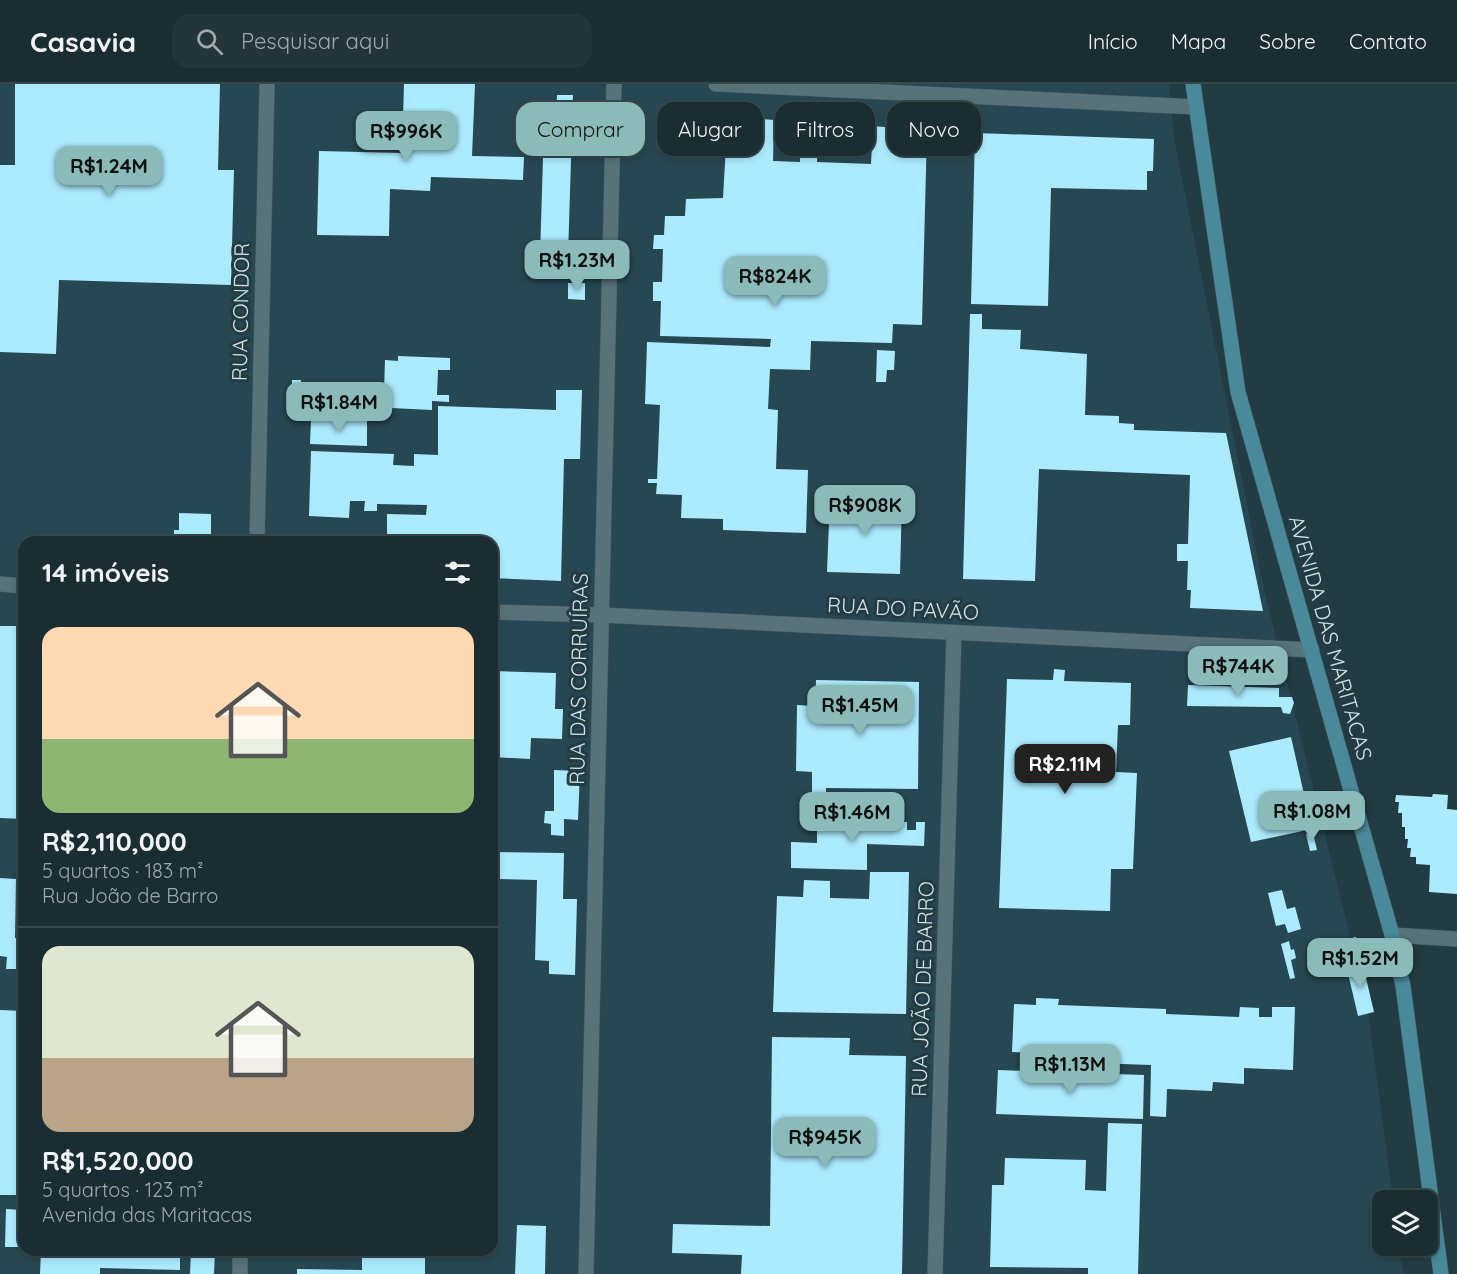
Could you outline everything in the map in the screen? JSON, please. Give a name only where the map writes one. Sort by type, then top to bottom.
[{"type":"street","name":"RUA CONDOR","points":[[257,536],[267,84]]},
{"type":"street","name":"RUA DAS CORRUÍRAS","points":[[586,1274],[614,84]]},
{"type":"street","points":[[716,84],[1196,107]]},
{"type":"street","name":"AVENIDA DAS MARITACAS","points":[[1193,84],[1238,392],[1392,934],[1403,986],[1441,1274]]},
{"type":"street","points":[[0,584],[18,586]]},
{"type":"street","name":"RUA DO PAVÃO","points":[[498,612],[601,615],[1312,650]]},
{"type":"street","name":"RUA JOÃO DE BARRO","points":[[935,1274],[954,633]]},
{"type":"street","points":[[1392,934],[1457,939]]},
{"type":"street","points":[[240,1256],[240,1274]]},
{"type":"shaded area","points":[[0,84],[1169,84],[1175,144],[1264,590],[1367,1004],[1392,1190],[1372,1190],[1372,1256],[1401,1256],[1403,1274],[0,1274]]},
{"type":"building","points":[[15,84],[220,84],[218,170],[234,170],[231,285],[59,280],[56,354],[0,352],[0,165],[15,165]]},
{"type":"building","points":[[404,84],[475,84],[472,156],[524,157],[523,180],[431,177],[430,191],[390,189],[389,236],[317,235],[319,151],[402,153]]},
{"type":"building","points":[[557,95],[573,95],[573,102],[557,102]]},
{"type":"building","points":[[763,119],[774,120],[773,161],[800,162],[800,156],[817,156],[817,162],[871,164],[871,156],[875,156],[875,126],[887,127],[887,156],[926,156],[922,325],[893,324],[892,343],[811,341],[810,370],[770,369],[768,409],[778,410],[776,469],[808,470],[806,533],[723,530],[723,519],[681,518],[682,495],[656,494],[657,483],[648,483],[648,479],[657,479],[660,405],[645,404],[647,342],[770,347],[771,339],[660,336],[661,301],[653,301],[653,282],[662,282],[663,249],[653,249],[654,235],[664,235],[665,216],[685,216],[686,199],[723,198],[725,156],[763,156]]},
{"type":"building","points":[[981,133],[1154,139],[1153,171],[1147,171],[1147,190],[1051,188],[1048,306],[971,304],[974,156],[981,156]]},
{"type":"building","points":[[555,156],[571,156],[568,257],[540,255],[543,158],[555,158]]},
{"type":"building","points":[[568,283],[585,283],[585,300],[568,299]]},
{"type":"building","points":[[970,314],[982,314],[982,329],[1021,330],[1020,349],[1087,354],[1085,415],[1119,416],[1119,423],[1134,424],[1134,430],[1226,433],[1263,611],[1190,608],[1191,590],[1187,590],[1188,561],[1177,561],[1177,544],[1188,544],[1190,475],[1039,469],[1035,581],[963,579]]},
{"type":"building","points":[[877,350],[895,351],[894,370],[887,370],[886,382],[876,382]]},
{"type":"building","points":[[398,356],[450,358],[450,370],[438,370],[437,395],[449,395],[449,402],[432,401],[432,410],[391,408],[392,391],[384,391],[385,360],[398,361]]},
{"type":"building","points":[[292,380],[301,380],[301,393],[292,392]]},
{"type":"building","points":[[556,390],[582,390],[580,459],[564,459],[561,581],[498,578],[498,536],[393,536],[393,534],[387,534],[387,514],[426,515],[427,505],[377,504],[377,511],[364,511],[365,501],[350,501],[349,518],[309,516],[311,451],[394,454],[393,465],[414,466],[414,454],[438,455],[438,406],[556,410]]},
{"type":"building","points":[[311,419],[367,421],[367,446],[310,444]]},
{"type":"building","points":[[830,497],[902,501],[900,574],[827,572]]},
{"type":"building","points":[[179,513],[211,514],[211,536],[174,536],[174,530],[179,530]]},
{"type":"building","points":[[0,626],[18,626],[18,819],[0,818]]},
{"type":"building","points":[[1054,669],[1065,670],[1064,681],[1131,683],[1130,725],[1118,725],[1116,772],[1137,773],[1133,869],[1111,869],[1110,911],[999,908],[1007,679],[1053,680]]},
{"type":"building","points":[[498,671],[556,673],[555,709],[563,709],[562,739],[531,738],[530,759],[498,757]]},
{"type":"building","points":[[816,680],[919,682],[918,789],[826,788],[826,792],[812,792],[812,772],[796,771],[797,705],[815,706]]},
{"type":"building","points":[[1188,685],[1279,688],[1279,697],[1292,697],[1294,703],[1290,714],[1283,713],[1281,707],[1187,706]]},
{"type":"building","points":[[1291,737],[1312,829],[1251,842],[1229,751]]},
{"type":"building","points":[[554,770],[580,771],[578,820],[564,819],[564,836],[551,835],[551,824],[544,823],[545,811],[554,811]]},
{"type":"building","points":[[1433,794],[1448,795],[1447,809],[1457,810],[1457,894],[1429,892],[1430,865],[1416,864],[1416,857],[1410,857],[1411,848],[1407,848],[1408,839],[1405,839],[1405,827],[1402,827],[1402,813],[1398,813],[1399,802],[1395,802],[1396,795],[1432,797]]},
{"type":"building","points":[[817,819],[907,822],[907,830],[916,830],[916,822],[925,822],[924,846],[867,844],[867,870],[791,868],[791,842],[817,843]]},
{"type":"building","points":[[1313,833],[1317,850],[1310,851],[1306,834]]},
{"type":"building","points":[[498,852],[564,853],[563,899],[577,899],[575,975],[549,974],[549,961],[535,960],[537,880],[498,879]]},
{"type":"building","points":[[870,872],[909,872],[906,1014],[773,1012],[777,896],[803,897],[804,880],[830,881],[830,898],[869,899]]},
{"type":"building","points":[[0,878],[16,879],[15,938],[18,938],[18,969],[6,969],[7,957],[0,956]]},
{"type":"building","points":[[1282,890],[1287,909],[1295,907],[1301,929],[1288,933],[1285,924],[1276,926],[1268,893]]},
{"type":"building","points":[[1356,937],[1361,955],[1352,958],[1347,939]]},
{"type":"building","points":[[1289,941],[1296,958],[1291,960],[1295,978],[1290,979],[1281,944]]},
{"type":"building","points":[[1362,961],[1374,1012],[1358,1016],[1346,965]]},
{"type":"building","points":[[1036,998],[1059,999],[1058,1005],[1166,1009],[1166,1014],[1239,1017],[1240,1007],[1259,1008],[1259,1017],[1272,1017],[1272,1007],[1295,1007],[1293,1070],[1244,1068],[1244,1084],[1213,1082],[1212,1091],[1167,1089],[1166,1117],[1150,1116],[1151,1065],[1066,1062],[1066,1055],[1012,1052],[1014,1004],[1036,1005]]},
{"type":"building","points":[[0,1010],[18,1011],[18,1195],[0,1195]]},
{"type":"building","points":[[772,1037],[850,1038],[849,1055],[906,1056],[902,1274],[741,1274],[742,1255],[672,1253],[673,1224],[770,1226]]},
{"type":"building","points":[[998,1070],[1144,1075],[1143,1119],[996,1114]]},
{"type":"building","points":[[1108,1123],[1142,1124],[1138,1274],[1088,1274],[1088,1268],[990,1267],[992,1185],[1004,1185],[1005,1158],[1086,1160],[1085,1190],[1106,1191]]},
{"type":"building","points":[[6,1209],[18,1210],[18,1247],[5,1247]]},
{"type":"building","points":[[517,1225],[546,1226],[545,1274],[515,1274]]},
{"type":"building","points":[[41,1256],[180,1256],[180,1270],[100,1268],[100,1274],[40,1274]]},
{"type":"building","points":[[191,1256],[215,1256],[214,1274],[190,1274]]},
{"type":"building","points":[[362,1256],[425,1256],[425,1274],[297,1274],[297,1269],[362,1270]]}]
